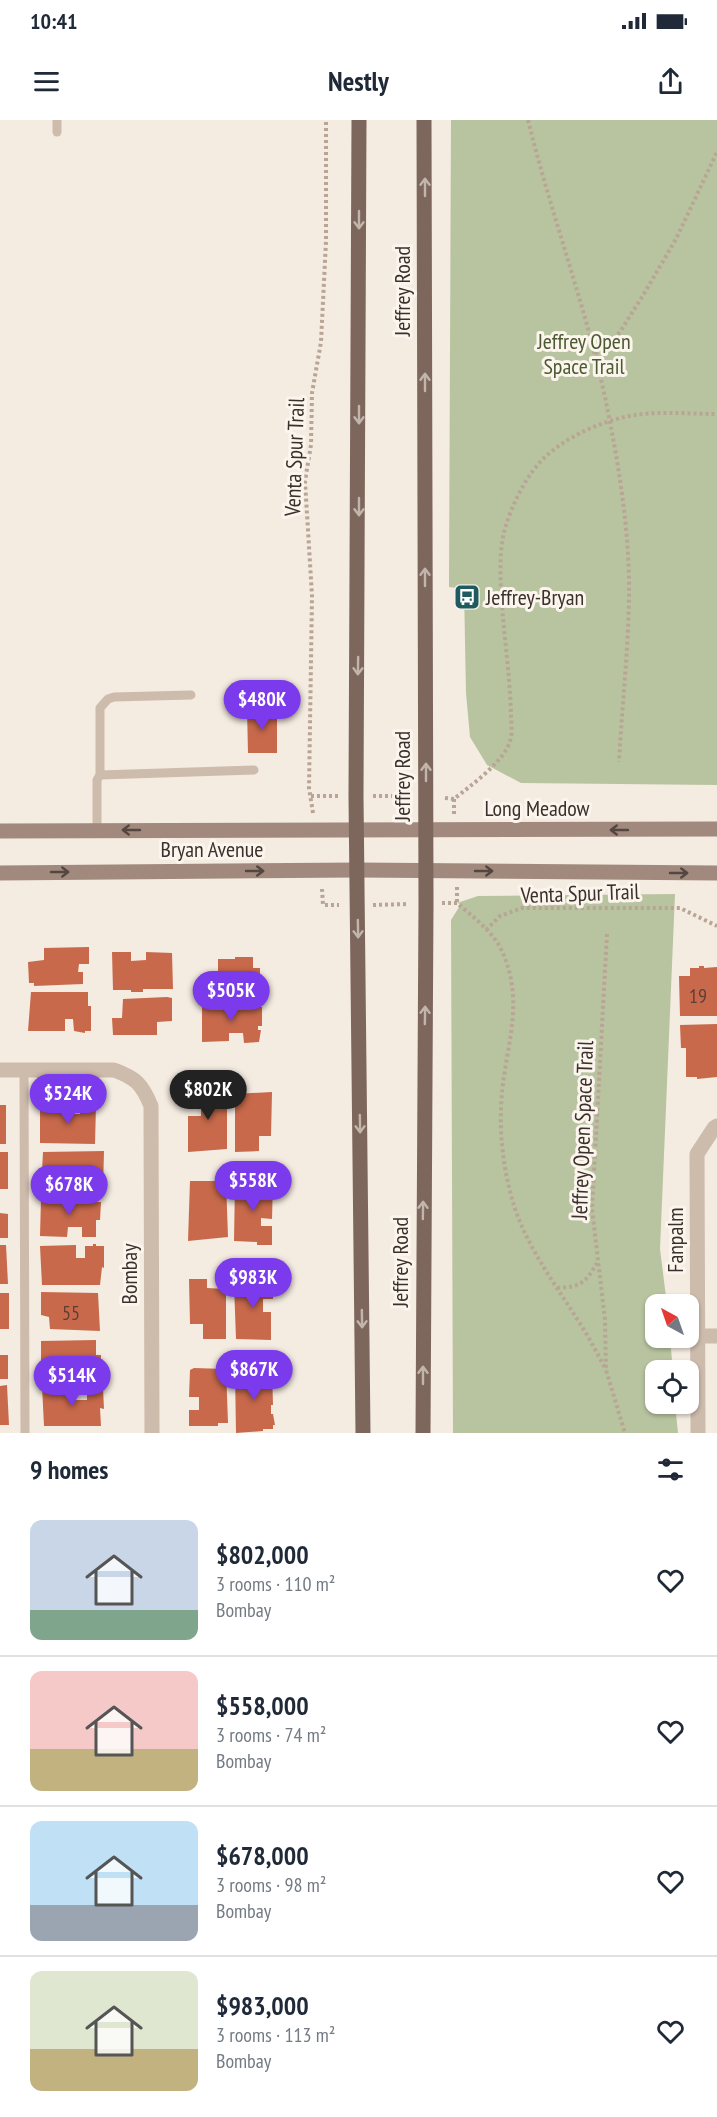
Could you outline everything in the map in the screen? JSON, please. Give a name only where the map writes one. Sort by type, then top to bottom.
[{"type":"main road","name":"Jeffrey Road","points":[[359,120],[357,796],[363,1433]]},
{"type":"main road","name":"Jeffrey Road","points":[[423,1433],[424,120]]},
{"type":"main road","name":"Long Meadow","points":[[358,830],[717,829]]},
{"type":"main road","name":"Bryan Avenue","points":[[0,831],[358,830]]},
{"type":"main road","name":"Bryan Avenue","points":[[0,873],[425,871]]},
{"type":"main road","points":[[425,871],[717,873]]},
{"type":"street","points":[[0,1070],[24,1071]]},
{"type":"street","name":"Bombay","points":[[24,1071],[114,1070],[139,1083],[145,1090],[151,1106],[152,1433]]},
{"type":"street","name":"Fanpalm","points":[[698,1294],[697,1154],[717,1126]]},
{"type":"street","points":[[699,1336],[717,1336]]},
{"type":"street","name":"Fanpalm","points":[[698,1348],[698,1433]]},
{"type":"lane","points":[[57,120],[57,132]]},
{"type":"lane","points":[[97,831],[100,708],[103,703],[114,697],[191,695]]},
{"type":"lane","points":[[100,775],[254,770]]},
{"type":"lane","points":[[24,1071],[26,1433]]},
{"type":"path","name":"Venta Spur Trail","points":[[327,120],[326,241],[321,342],[312,393],[311,445],[305,481],[312,596],[309,788],[311,796],[357,796]]},
{"type":"path","points":[[528,120],[595,354],[610,422],[626,537],[629,598],[619,762]]},
{"type":"path","points":[[595,354],[620,332],[645,292],[676,239],[717,152]]},
{"type":"path","points":[[454,799],[502,756],[510,741],[510,688],[501,567],[504,533],[515,501],[531,475],[546,457],[575,437],[603,423],[634,415],[717,414]]},
{"type":"path","points":[[457,903],[486,930],[500,947],[514,992],[513,1022],[501,1110],[508,1186],[518,1220],[534,1253],[579,1321],[606,1370]]},
{"type":"path","name":"Venta Spur Trail","points":[[486,930],[500,916],[522,908],[680,908],[717,926]]},
{"type":"path","name":"Jeffrey Open Space Trail","points":[[607,934],[592,1209],[605,1320],[606,1370],[625,1433]]},
{"type":"path","points":[[557,1288],[576,1287],[587,1279],[598,1262]]},
{"type":"green space","name":"Jeffrey Open Space Trail","points":[[451,120],[717,120],[717,785],[521,783],[487,765],[470,737],[466,693],[464,589],[449,587]]},
{"type":"green space","points":[[675,894],[660,1249],[666,1294],[645,1294],[645,1348],[671,1348],[672,1360],[645,1360],[645,1414],[676,1414],[678,1433],[453,1433],[451,920],[461,904],[457,903],[478,896]]},
{"type":"building","points":[[247,709],[277,709],[277,753],[248,753]]},
{"type":"building","points":[[89,947],[89,964],[79,964],[78,972],[83,972],[83,984],[34,986],[34,983],[29,983],[28,962],[44,960],[44,948]]},
{"type":"building","points":[[112,952],[131,952],[131,961],[146,960],[146,952],[172,953],[173,989],[143,989],[143,992],[113,990]]},
{"type":"building","points":[[235,957],[253,957],[253,968],[260,968],[260,995],[203,996],[203,973],[218,972],[218,959],[235,959]]},
{"type":"building","points":[[699,966],[717,967],[717,1016],[680,1016],[679,976],[690,976],[690,968],[699,968]]},
{"type":"building","points":[[31,992],[88,992],[88,1006],[91,1006],[91,1031],[85,1031],[85,1033],[74,1031],[73,1019],[65,1019],[65,1031],[28,1031]]},
{"type":"building","points":[[172,998],[172,1021],[157,1022],[157,1035],[113,1035],[112,1018],[122,1018],[123,999]]},
{"type":"building","points":[[258,1003],[258,1007],[262,1007],[262,1026],[258,1026],[258,1030],[261,1030],[259,1042],[244,1043],[243,1033],[229,1033],[229,1041],[202,1042],[202,1005]]},
{"type":"building","points":[[717,1024],[717,1077],[697,1079],[697,1077],[686,1077],[686,1048],[681,1048],[680,1025]]},
{"type":"building","points":[[188,1089],[209,1089],[209,1092],[227,1093],[227,1149],[188,1152],[188,1116],[201,1116],[201,1106],[188,1106]]},
{"type":"building","points":[[272,1092],[271,1136],[259,1136],[259,1151],[235,1152],[235,1094]]},
{"type":"building","points":[[0,1105],[6,1105],[6,1144],[0,1144]]},
{"type":"building","points":[[67,1105],[67,1114],[80,1114],[80,1106],[96,1105],[95,1144],[40,1143],[40,1106]]},
{"type":"building","points":[[104,1151],[103,1189],[86,1190],[85,1177],[75,1177],[75,1190],[41,1190],[43,1152]]},
{"type":"building","points":[[0,1152],[8,1152],[8,1189],[0,1189]]},
{"type":"building","points":[[190,1181],[226,1181],[228,1237],[188,1241]]},
{"type":"building","points":[[257,1181],[273,1181],[272,1219],[261,1218],[261,1226],[272,1226],[272,1245],[234,1241],[235,1183],[257,1183]]},
{"type":"building","points":[[96,1198],[96,1202],[101,1202],[100,1220],[96,1220],[96,1237],[82,1237],[82,1227],[68,1227],[67,1237],[40,1236],[41,1199]]},
{"type":"building","points":[[0,1213],[8,1214],[8,1238],[0,1238]]},
{"type":"building","points":[[93,1244],[104,1246],[104,1268],[102,1267],[100,1285],[42,1285],[40,1246],[76,1245],[76,1258],[85,1258],[85,1246],[93,1246]]},
{"type":"building","points":[[0,1245],[6,1245],[8,1284],[0,1284]]},
{"type":"building","points":[[189,1279],[207,1279],[207,1288],[226,1289],[226,1339],[203,1339],[203,1324],[190,1324]]},
{"type":"building","points":[[236,1279],[273,1279],[273,1299],[263,1299],[263,1312],[271,1312],[271,1340],[236,1339],[234,1285],[236,1285]]},
{"type":"building","points":[[41,1292],[98,1293],[100,1331],[50,1329],[49,1317],[41,1315]]},
{"type":"building","points":[[0,1293],[9,1293],[9,1329],[0,1329]]},
{"type":"building","points":[[96,1340],[96,1355],[101,1355],[101,1375],[96,1375],[96,1379],[41,1377],[41,1341]]},
{"type":"building","points":[[0,1355],[8,1355],[8,1379],[0,1379]]},
{"type":"building","points":[[194,1368],[226,1369],[228,1423],[218,1423],[218,1426],[189,1426],[189,1410],[199,1410],[199,1397],[189,1397],[190,1370]]},
{"type":"building","points":[[272,1371],[271,1414],[273,1414],[275,1425],[273,1429],[236,1433],[235,1372]]},
{"type":"building","points":[[7,1385],[9,1425],[0,1425],[0,1386]]},
{"type":"building","points":[[42,1386],[76,1386],[76,1400],[87,1400],[87,1388],[103,1388],[104,1409],[100,1408],[101,1426],[44,1426]]},
{"type":"place","name":"Jeffrey-Bryan","points":[[467,597]]}]
